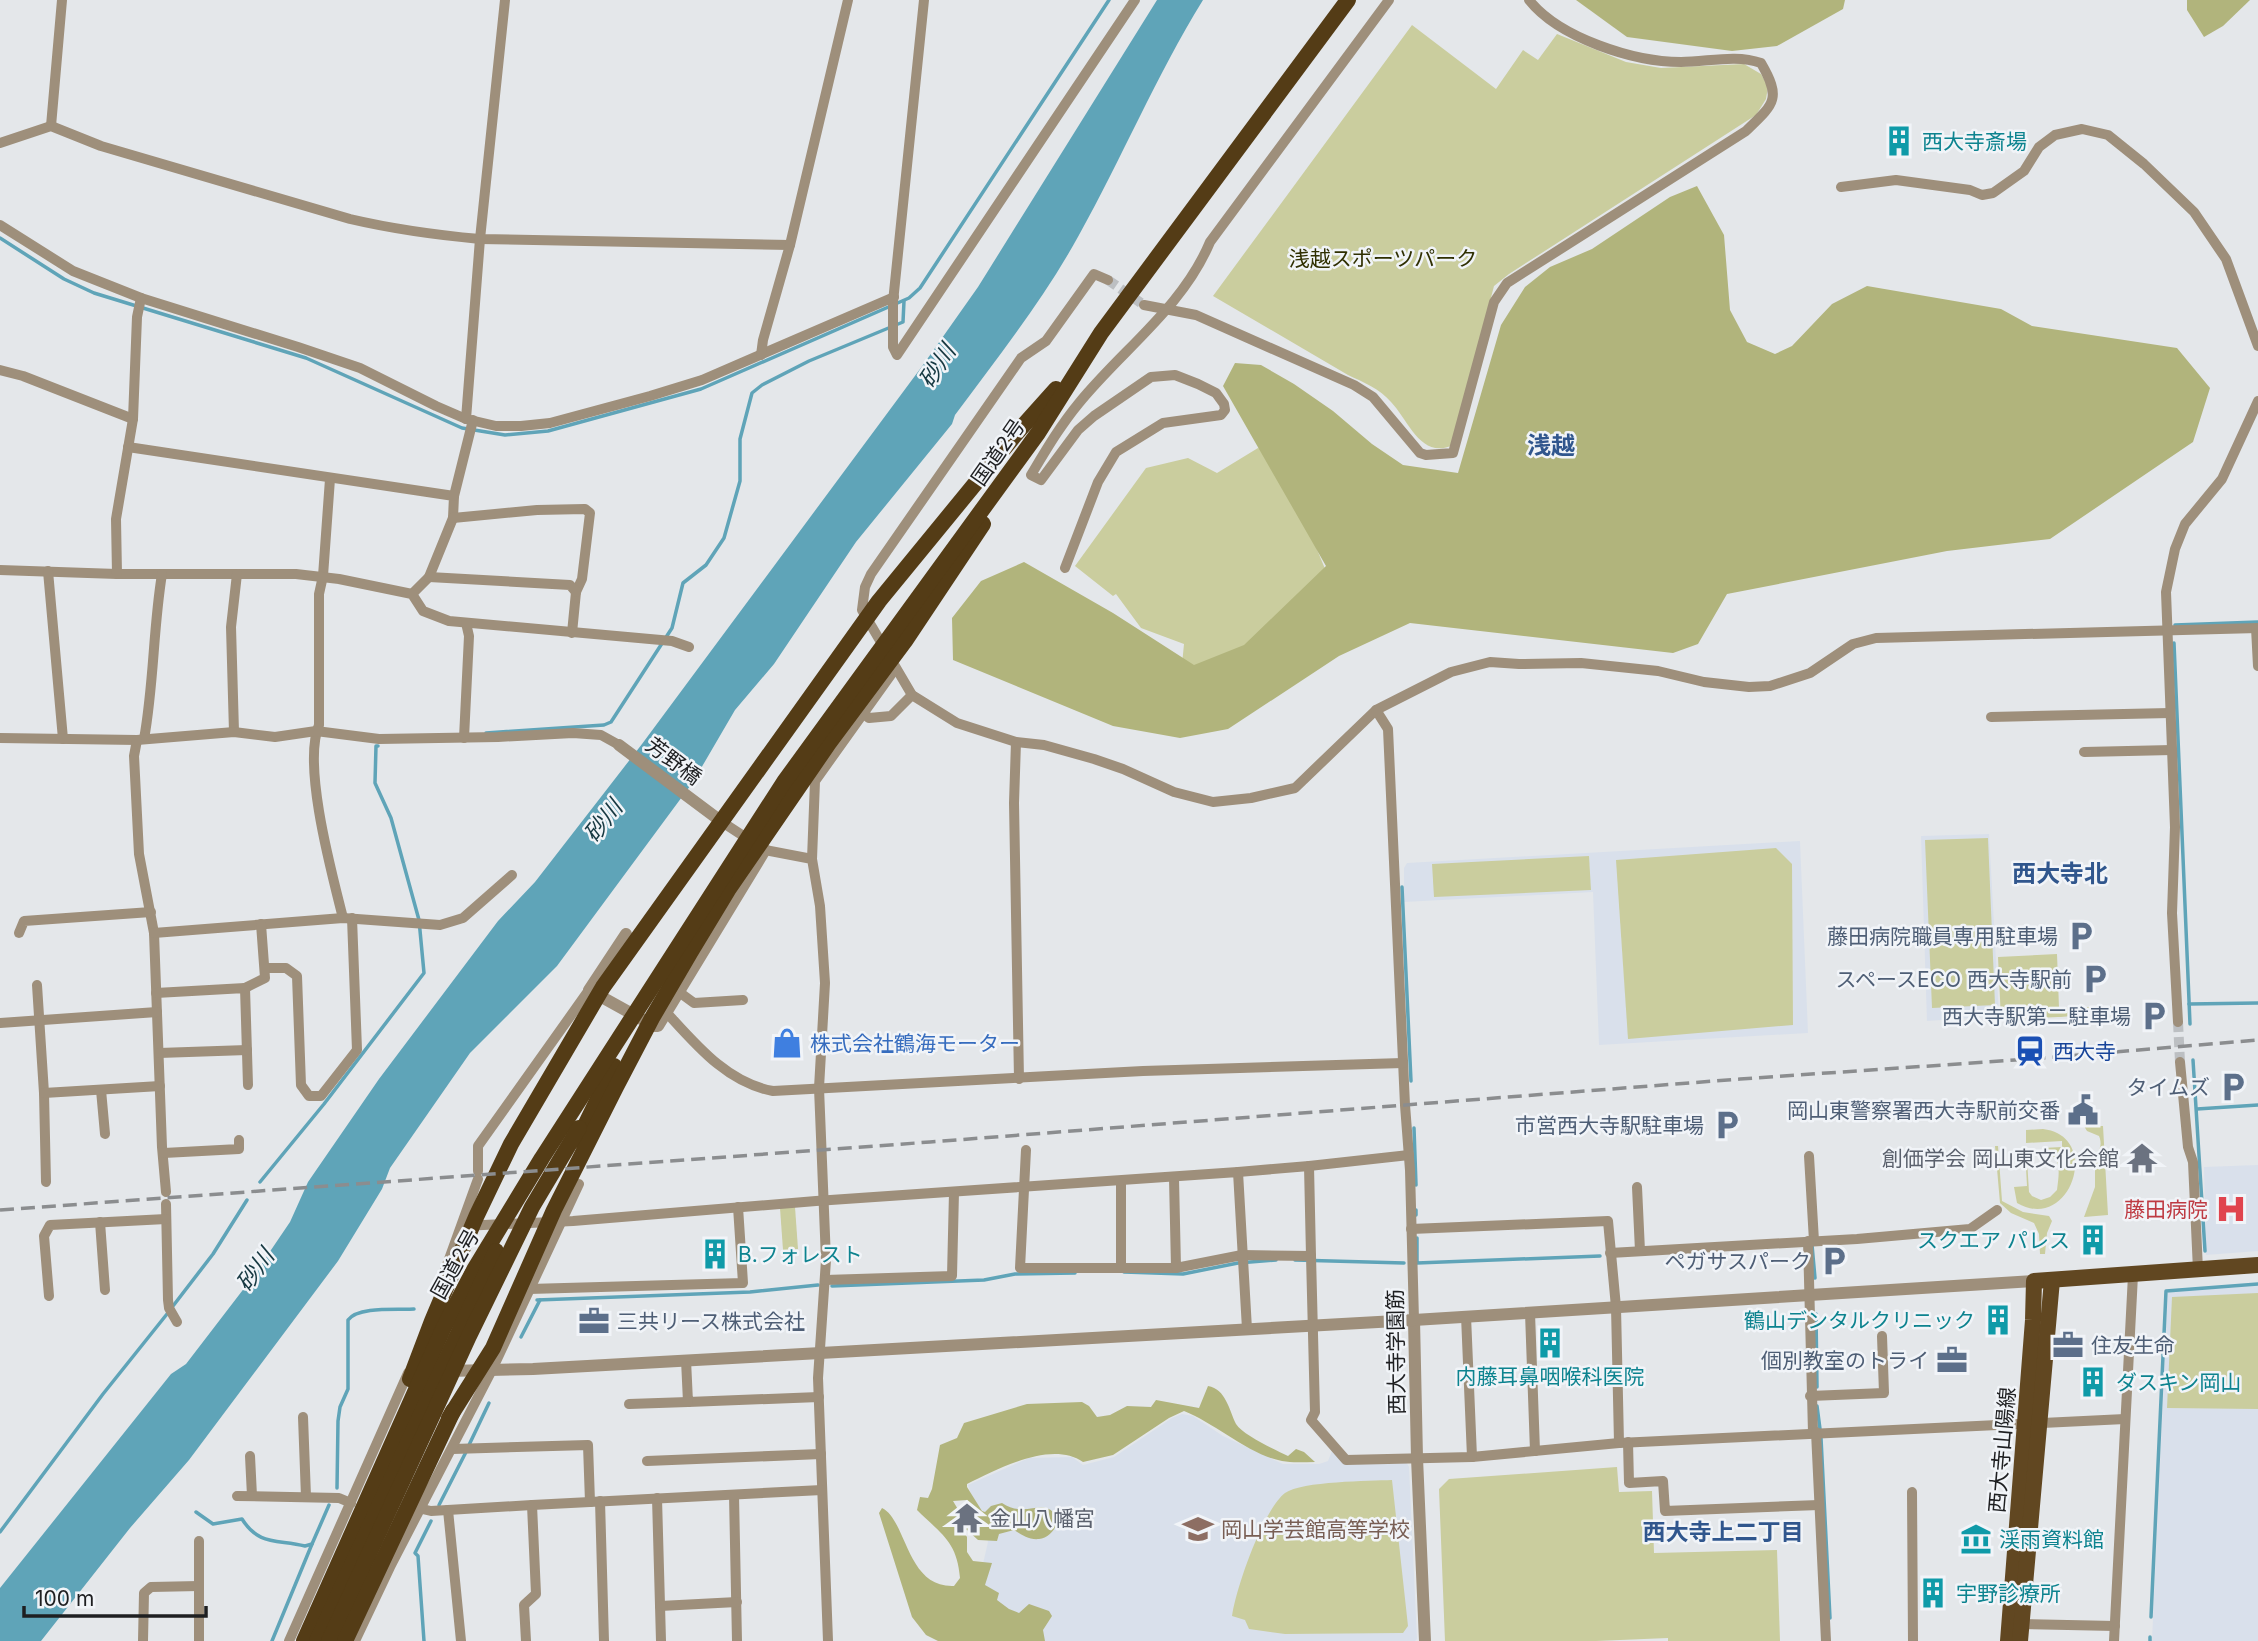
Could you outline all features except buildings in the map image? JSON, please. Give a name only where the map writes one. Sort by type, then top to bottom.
[{"type":"highway","name":"国道2号","points":[[304,1641],[359,1502],[450,1316],[474,1270],[542,1158],[784,782],[971,544],[1101,333],[1348,0]]},
{"type":"highway","points":[[359,1502],[476,1217],[511,1144],[603,987],[879,601],[1101,333]]},
{"type":"highway","points":[[449,1418],[493,1348],[554,1210],[652,1017],[728,890],[762,849],[899,636]]},
{"type":"highway","name":"国道2号","points":[[345,1641],[597,1099],[687,931]]},
{"type":"highway","points":[[317,1641],[342,1599],[532,1207],[597,1099]]},
{"type":"highway","points":[[329,1641],[342,1599],[457,1332],[542,1158]]},
{"type":"main road","points":[[2034,1280],[2258,1265]]},
{"type":"main road","name":"西大寺山陽線","points":[[2032,1424],[2034,1280]]},
{"type":"main road","name":"西大寺山陽線","points":[[2008,1641],[2015,1624],[2032,1424],[2052,1280]]},
{"type":"main road","name":"西大寺山陽線","points":[[2015,1624],[2020,1641]]},
{"type":"street","points":[[51,125],[62,0]]},
{"type":"street","points":[[412,594],[429,577],[453,518],[454,496],[471,425],[480,239],[505,0]]},
{"type":"street","points":[[761,355],[848,0]]},
{"type":"street","points":[[924,0],[893,300],[892,347],[897,355],[1135,0]]},
{"type":"street","points":[[1119,26],[1126,0]]},
{"type":"street","points":[[1065,568],[1098,482],[1116,452],[1163,423],[1215,417],[1224,413],[1224,404],[1220,398],[1198,384],[1175,375],[1151,377],[1078,430],[1041,480],[1031,475],[1052,439],[1079,402],[1167,309],[1203,259],[1210,242],[1389,0]]},
{"type":"street","points":[[1144,305],[1196,315],[1354,385],[1373,397],[1420,453],[1426,456],[1453,453],[1494,302],[1507,283],[1746,131],[1770,107],[1773,84],[1761,63],[1746,58],[1680,62],[1628,55],[1556,24],[1529,0]]},
{"type":"street","points":[[0,143],[51,125],[100,146],[384,227],[480,239],[790,245]]},
{"type":"street","points":[[1841,187],[1896,180],[1970,190],[1982,195],[1993,193],[2024,171],[2039,147],[2055,135],[2082,129],[2108,135],[2144,164],[2194,212],[2226,259],[2258,346]]},
{"type":"street","points":[[0,225],[73,271],[140,304],[298,347],[360,368],[471,425],[521,426],[550,423],[650,396],[702,380],[893,300]]},
{"type":"street","points":[[1108,280],[1094,274],[1046,341],[1021,358],[871,574],[865,587],[862,610],[912,695],[957,723],[1016,742],[1044,745],[1094,759],[1174,792],[1213,802],[1251,798],[1295,788],[1376,709],[1451,672],[1490,662],[1581,663],[1658,671],[1704,682],[1749,687],[1770,686],[1810,673],[1853,644],[1876,638],[2257,628],[2258,666]]},
{"type":"street","points":[[117,574],[116,519],[132,419],[140,304]]},
{"type":"street","points":[[0,370],[23,376],[132,419]]},
{"type":"street","points":[[2178,1022],[2172,914],[2175,827],[2166,592],[2175,548],[2185,524],[2222,479],[2258,401]]},
{"type":"street","points":[[128,447],[454,496]]},
{"type":"street","points":[[265,968],[286,968],[297,976],[301,1085],[309,1096],[321,1096],[356,1050],[348,918],[325,848],[315,768],[316,731],[319,725],[319,594],[323,576],[330,479]]},
{"type":"street","points":[[453,518],[537,510],[584,509],[590,513],[582,579],[576,592],[572,633]]},
{"type":"street","points":[[0,570],[323,576],[412,594],[423,611],[449,621],[666,640],[689,647]]},
{"type":"street","points":[[48,571],[64,739]]},
{"type":"street","points":[[162,574],[155,614],[151,701],[134,757],[139,854],[154,933],[166,1192]]},
{"type":"street","points":[[234,732],[231,627],[237,574]]},
{"type":"street","points":[[429,577],[570,585],[576,592]]},
{"type":"street","points":[[464,738],[469,636],[466,622]]},
{"type":"street","points":[[828,1641],[819,1397],[825,1280],[819,1088],[825,984],[820,905],[812,859],[815,781],[895,668]]},
{"type":"street","points":[[864,714],[869,718],[891,716],[912,695]]},
{"type":"street","name":"西大寺学園筋","points":[[1376,709],[1388,729],[1409,1155],[1425,1641]]},
{"type":"street","points":[[1991,717],[2171,713]]},
{"type":"street","points":[[0,738],[141,740],[234,732],[275,737],[316,731],[379,739],[587,734],[601,735],[624,748]]},
{"type":"street","points":[[1016,742],[1014,803],[1019,1079]]},
{"type":"street","name":"芳野橋","points":[[624,748],[722,822]]},
{"type":"street","points":[[2084,752],[2172,750]]},
{"type":"street","points":[[722,822],[762,849],[812,859]]},
{"type":"street","points":[[589,990],[658,1026],[762,849]]},
{"type":"street","points":[[154,933],[348,918],[440,925],[463,918],[512,875]]},
{"type":"street","points":[[19,933],[24,921],[151,912]]},
{"type":"street","points":[[156,993],[245,988],[265,978],[261,924]]},
{"type":"street","points":[[289,1641],[359,1502],[362,1480],[409,1371],[461,1226],[478,1175],[478,1146],[626,934]]},
{"type":"street","points":[[37,985],[46,1182]]},
{"type":"street","points":[[245,988],[248,1085]]},
{"type":"street","points":[[679,992],[694,1003],[743,1000]]},
{"type":"street","points":[[0,1023],[157,1012]]},
{"type":"street","points":[[667,1013],[704,1054],[755,1086],[773,1091],[1143,1071],[1403,1063]]},
{"type":"street","points":[[159,1054],[247,1050]]},
{"type":"street","points":[[2180,1062],[2188,1147],[2193,1162],[2198,1270]]},
{"type":"street","points":[[44,1093],[160,1086]]},
{"type":"street","points":[[101,1090],[105,1135]]},
{"type":"street","points":[[164,1153],[239,1149],[239,1140]]},
{"type":"street","points":[[1026,1150],[1020,1268],[1176,1268],[1243,1260],[1311,1260]]},
{"type":"street","points":[[461,1226],[561,1222],[823,1200],[1121,1182],[1409,1155]]},
{"type":"street","points":[[1809,1156],[1810,1396],[1826,1641]]},
{"type":"street","points":[[1309,1166],[1315,1412],[1311,1420],[1346,1460],[1472,1457],[1624,1443],[2125,1419]]},
{"type":"street","points":[[1238,1172],[1247,1329]]},
{"type":"street","points":[[1174,1178],[1176,1268]]},
{"type":"street","points":[[1121,1182],[1121,1268]]},
{"type":"street","points":[[355,1641],[390,1567],[492,1370],[579,1184]]},
{"type":"street","points":[[1637,1187],[1640,1251]]},
{"type":"street","points":[[825,1280],[952,1276],[954,1192]]},
{"type":"street","points":[[166,1205],[168,1300],[169,1308],[177,1322]]},
{"type":"street","points":[[529,1289],[743,1283],[738,1207]]},
{"type":"street","points":[[1610,1253],[1970,1229],[1997,1210]]},
{"type":"street","points":[[48,1296],[44,1236],[50,1225],[166,1219]]},
{"type":"street","points":[[1411,1229],[1608,1221],[1629,1483],[1663,1481],[1665,1511],[1819,1505]]},
{"type":"street","points":[[100,1222],[105,1290]]},
{"type":"street","points":[[2114,1641],[2133,1275]]},
{"type":"street","points":[[409,1371],[492,1370],[1414,1320],[2034,1280]]},
{"type":"street","points":[[1530,1313],[1535,1451]]},
{"type":"street","points":[[1466,1316],[1472,1457]]},
{"type":"street","points":[[1810,1396],[1884,1393],[1882,1336]]},
{"type":"street","points":[[686,1360],[688,1402]]},
{"type":"street","points":[[629,1404],[819,1397]]},
{"type":"street","points":[[303,1417],[306,1497]]},
{"type":"street","points":[[453,1449],[588,1445],[595,1502],[604,1641]]},
{"type":"street","points":[[647,1461],[821,1454]]},
{"type":"street","points":[[250,1456],[252,1496]]},
{"type":"street","points":[[362,1480],[421,1509],[448,1510],[822,1490]]},
{"type":"street","points":[[1912,1492],[1913,1641]]},
{"type":"street","points":[[237,1496],[340,1498],[359,1502]]},
{"type":"street","points":[[734,1496],[737,1641]]},
{"type":"street","points":[[657,1498],[661,1641]]},
{"type":"street","points":[[526,1641],[524,1605],[536,1594],[532,1505]]},
{"type":"street","points":[[448,1510],[461,1641]]},
{"type":"street","points":[[199,1641],[200,1541]]},
{"type":"street","points":[[143,1641],[144,1593],[151,1587],[199,1587]]},
{"type":"street","points":[[660,1606],[737,1602]]},
{"type":"street","points":[[2015,1624],[2115,1626]]},
{"type":"shaded area","points":[[1989,834],[1999,1016],[1927,1021],[1921,836]]},
{"type":"shaded area","points":[[1800,841],[1808,1033],[1599,1045],[1593,892],[1404,902],[1404,868],[1407,863]]},
{"type":"shaded area","name":"藤田病院","points":[[2258,1165],[2258,1251],[2206,1255],[2204,1167]]},
{"type":"shaded area","points":[[2258,1286],[2258,1641],[2152,1641],[2168,1292]]},
{"type":"shaded area","name":"岡山学芸館高等学校","points":[[1182,1414],[1193,1416],[1223,1436],[1283,1464],[1319,1464],[1328,1461],[1332,1451],[1344,1463],[1405,1460],[1409,1467],[1417,1639],[1024,1641],[979,1581],[988,1542],[968,1485],[1029,1458],[1072,1457],[1083,1465],[1114,1457]]},
{"type":"green space","points":[[1576,0],[1845,0],[1843,9],[1777,46],[1732,51],[1627,37]]},
{"type":"green space","points":[[2187,0],[2250,0],[2223,26],[2204,37],[2187,10]]},
{"type":"green space","name":"浅越スポーツパーク","points":[[1412,25],[1496,89],[1523,50],[1538,60],[1557,34],[1626,62],[1661,68],[1744,64],[1761,74],[1768,87],[1766,99],[1756,115],[1494,286],[1453,445],[1442,448],[1424,443],[1387,397],[1377,390],[1213,296]]},
{"type":"green space","points":[[1697,186],[1724,235],[1730,310],[1747,342],[1775,354],[1792,346],[1832,304],[1867,286],[2001,309],[2032,326],[2177,348],[2210,388],[2193,442],[2050,539],[1947,551],[1727,594],[1698,644],[1673,653],[1410,623],[1339,656],[1228,729],[1180,738],[1113,726],[953,660],[952,618],[981,581],[1024,562],[1113,613],[1194,665],[1244,645],[1326,566],[1223,386],[1235,363],[1261,365],[1294,384],[1403,465],[1458,473],[1501,325],[1525,287],[1550,267],[1592,249],[1670,197]]},
{"type":"green space","points":[[1258,448],[1271,453],[1288,480],[1333,588],[1239,658],[1180,685],[1184,644],[1141,628],[1116,594],[1113,596],[1075,566],[1146,468],[1188,458],[1217,473]]},
{"type":"green space","points":[[1988,838],[1995,1005],[1932,1008],[1925,840]]},
{"type":"green space","points":[[1776,848],[1792,864],[1793,1025],[1628,1039],[1616,860]]},
{"type":"green space","points":[[1589,856],[1591,890],[1434,897],[1432,864]]},
{"type":"green space","points":[[2057,954],[2059,1008],[2115,1006],[2076,1016],[2001,1019],[1998,957]]},
{"type":"green space","points":[[2084,1126],[2103,1126],[2108,1215],[2084,1217],[2095,1187],[2095,1154],[2101,1144],[2099,1136],[2087,1131]]},
{"type":"green space","points":[[2043,1129],[2061,1135],[2072,1148],[2075,1164],[2072,1180],[2064,1195],[2052,1205],[2036,1209],[2017,1203],[2014,1187],[2027,1186],[2025,1149],[2034,1148],[2027,1160],[2029,1192],[2041,1200],[2050,1197],[2057,1190],[2057,1161],[2042,1148],[2062,1147],[2062,1141],[2026,1143],[2026,1130]]},
{"type":"green space","points":[[1995,1146],[1998,1146],[2002,1201],[2023,1212],[2049,1216],[2052,1221],[2047,1233],[2045,1254],[2040,1254],[2039,1234],[2034,1223],[2011,1213],[2000,1203]]},
{"type":"green space","points":[[795,1207],[798,1249],[783,1250],[780,1208]]},
{"type":"green space","points":[[2258,1293],[2258,1409],[2167,1408],[2172,1297]]},
{"type":"green space","points":[[1208,1386],[1223,1396],[1236,1424],[1245,1433],[1288,1456],[1296,1449],[1304,1452],[1315,1462],[1290,1462],[1270,1458],[1184,1411],[1113,1455],[1083,1462],[1070,1456],[1040,1455],[994,1471],[967,1484],[982,1511],[1002,1503],[1018,1509],[1043,1508],[1053,1512],[1056,1525],[1048,1536],[1039,1539],[1029,1538],[1014,1530],[999,1534],[997,1541],[978,1540],[966,1529],[969,1526],[975,1527],[973,1507],[967,1500],[953,1501],[959,1511],[960,1527],[967,1537],[967,1552],[973,1561],[992,1563],[985,1585],[999,1593],[997,1600],[1009,1609],[1019,1613],[1029,1604],[1049,1611],[1052,1616],[1043,1630],[1045,1641],[938,1641],[926,1635],[912,1617],[879,1513],[882,1508],[890,1515],[909,1552],[926,1576],[938,1584],[954,1586],[960,1578],[955,1555],[946,1539],[917,1510],[920,1497],[928,1498],[932,1489],[940,1445],[957,1438],[964,1423],[1027,1404],[1082,1402],[1089,1406],[1097,1417],[1110,1415],[1127,1406],[1151,1407],[1156,1400],[1199,1408]]},
{"type":"green space","points":[[1617,1467],[1619,1492],[1652,1491],[1654,1553],[1777,1550],[1780,1641],[1668,1641],[1668,1638],[1445,1641],[1439,1489],[1449,1479]]},
{"type":"green space","points":[[1392,1480],[1408,1626],[1403,1633],[1285,1634],[1249,1629],[1245,1620],[1232,1616],[1245,1569],[1260,1532],[1268,1515],[1285,1493],[1321,1484]]},
{"type":"water","name":"砂川","points":[[1157,0],[1203,0],[1065,259],[1020,327],[955,415],[952,424],[856,542],[774,664],[735,710],[693,782],[557,966],[470,1053],[390,1168],[382,1189],[338,1261],[189,1460],[130,1528],[41,1641],[0,1641],[0,1588],[171,1374],[186,1364],[252,1278],[290,1222],[308,1182],[379,1079],[498,921],[535,882],[642,744],[923,365],[978,287]]},
{"type":"waterway","points":[[0,238],[64,279],[94,293],[306,358],[462,428],[505,435],[548,431],[701,389],[909,298],[920,288],[1109,0]]},
{"type":"waterway","points":[[486,733],[604,725],[611,722],[672,628],[683,583],[706,565],[724,538],[740,481],[740,439],[752,393],[809,361],[903,322],[904,301]]},
{"type":"waterway","points":[[2175,625],[2258,622]]},
{"type":"waterway","points":[[2174,643],[2190,1024]]},
{"type":"waterway","points":[[260,1182],[324,1104],[424,973],[419,920],[391,818],[375,783],[378,746]]},
{"type":"waterway","points":[[1402,887],[1411,1081]]},
{"type":"waterway","points":[[2189,1004],[2258,1003]]},
{"type":"waterway","points":[[2193,1060],[2205,1251]]},
{"type":"waterway","points":[[2197,1109],[2258,1105]]},
{"type":"waterway","points":[[1414,1128],[1416,1185]]},
{"type":"waterway","points":[[173,1306],[213,1254],[247,1200]]},
{"type":"waterway","points":[[1416,1210],[1416,1215]]},
{"type":"waterway","points":[[1417,1238],[1417,1263],[1600,1256]]},
{"type":"waterway","points":[[1812,1245],[1815,1278]]},
{"type":"waterway","points":[[1124,1272],[1183,1274],[1238,1263],[1276,1260]]},
{"type":"waterway","points":[[1295,1260],[1404,1263]]},
{"type":"waterway","points":[[832,1286],[984,1280],[1015,1274],[1075,1273]]},
{"type":"waterway","points":[[2151,1617],[2166,1291],[2258,1284]]},
{"type":"waterway","points":[[537,1300],[750,1292],[818,1285]]},
{"type":"waterway","points":[[521,1337],[540,1300]]},
{"type":"waterway","points":[[337,1488],[338,1421],[340,1407],[348,1389],[348,1320],[369,1311],[414,1309]]},
{"type":"waterway","points":[[0,1532],[103,1394],[167,1314]]},
{"type":"waterway","points":[[1816,1314],[1817,1387]]},
{"type":"waterway","points":[[469,1445],[489,1403]]},
{"type":"waterway","points":[[1817,1406],[1820,1429]]},
{"type":"waterway","points":[[1821,1438],[1830,1618]]},
{"type":"waterway","points":[[439,1505],[466,1452]]},
{"type":"waterway","points":[[196,1512],[213,1524],[242,1519],[248,1528],[262,1538],[305,1546],[312,1544],[329,1505]]},
{"type":"waterway","points":[[424,1641],[418,1556],[415,1553],[431,1521]]},
{"type":"waterway","points":[[272,1641],[312,1544]]},
{"type":"tunnel","points":[[1108,280],[1144,305]]},
{"type":"tunnel","points":[[2178,1022],[2180,1062]]},
{"type":"railway","points":[[0,1210],[2258,1040]]},
{"type":"place","name":"西大寺斎場","points":[[1899,141]]},
{"type":"place","name":"藤田病院職員専用駐車場","points":[[2081,936]]},
{"type":"place","name":"スペースECO 西大寺駅前","points":[[2095,979]]},
{"type":"place","name":"西大寺駅第二駐車場","points":[[2154,1016]]},
{"type":"place","name":"株式会社鶴海モーター","points":[[787,1043]]},
{"type":"place","name":"西大寺","points":[[2030,1051]]},
{"type":"place","name":"タイムズ","points":[[2233,1087]]},
{"type":"place","name":"岡山東警察署西大寺駅前交番","points":[[2083,1110]]},
{"type":"place","name":"市営西大寺駅駐車場","points":[[1727,1125]]},
{"type":"place","name":"創価学会 岡山東文化会館","points":[[2142,1158]]},
{"type":"place","name":"藤田病院","points":[[2231,1209]]},
{"type":"place","name":"スクエア パレス","points":[[2093,1240]]},
{"type":"place","name":"B.フォレスト","points":[[715,1254]]},
{"type":"place","name":"ペガサスパーク","points":[[1834,1261]]},
{"type":"place","name":"鶴山デンタルクリニック","points":[[1998,1320]]},
{"type":"place","name":"三共リース株式会社","points":[[594,1321]]},
{"type":"place","name":"内藤耳鼻咽喉科医院","points":[[1550,1343]]},
{"type":"place","name":"住友生命","points":[[2068,1345]]},
{"type":"place","name":"個別教室のトライ","points":[[1952,1360]]},
{"type":"place","name":"ダスキン岡山","points":[[2093,1382]]},
{"type":"place","name":"金山八幡宮","points":[[967,1518]]},
{"type":"place","name":"岡山学芸館高等学校","points":[[1198,1529]]},
{"type":"place","name":"渓雨資料館","points":[[1976,1539]]},
{"type":"place","name":"宇野診療所","points":[[1933,1593]]},
{"type":"district","name":"浅越","points":[[1551,445]]},
{"type":"district","name":"西大寺北","points":[[2060,873]]},
{"type":"district","name":"西大寺上二丁目","points":[[1723,1532]]}]
